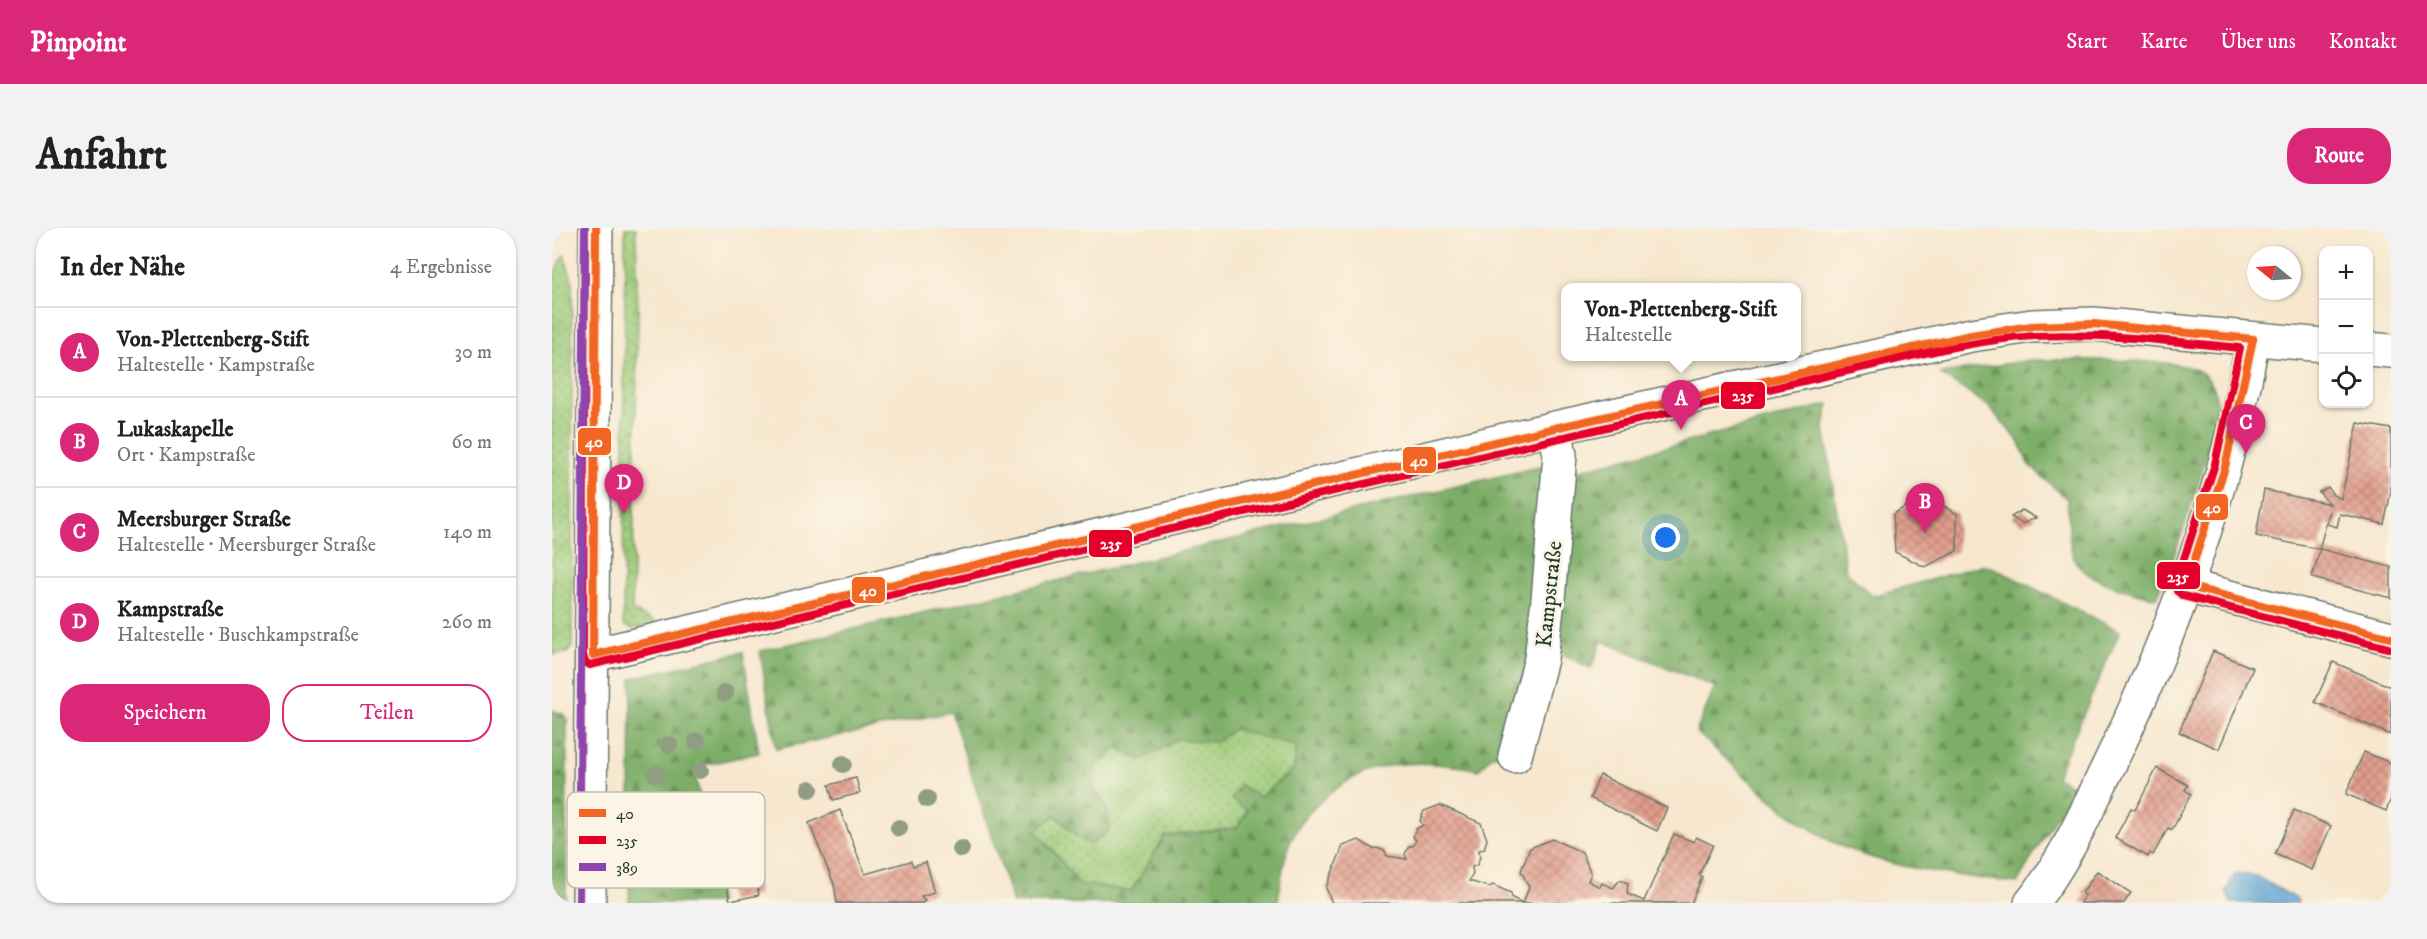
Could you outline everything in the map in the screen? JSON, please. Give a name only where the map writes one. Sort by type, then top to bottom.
[{"type":"street","points":[[590,792],[596,228]]},
{"type":"street","points":[[592,656],[1555,428],[1858,358],[1971,335],[2032,326],[2093,324],[2319,345]]},
{"type":"street","points":[[2031,903],[2075,836],[2139,704],[2186,586],[2225,467],[2253,339]]},
{"type":"street","points":[[2373,349],[2391,351]]},
{"type":"street","name":"Kampstraße","points":[[1515,756],[1541,659],[1547,610],[1560,455],[1555,428]]},
{"type":"street","points":[[2186,586],[2391,638]]},
{"type":"street","points":[[588,888],[588,903]]},
{"type":"green space","points":[[625,228],[636,228],[638,318],[632,611],[659,623],[632,629],[624,625],[623,620]]},
{"type":"green space","points":[[564,255],[572,279],[572,647],[567,653],[552,655],[552,278]]},
{"type":"green space","points":[[2030,360],[2119,360],[2168,363],[2199,371],[2213,386],[2216,393],[2216,405],[2212,437],[2195,495],[2157,598],[2111,586],[2081,568],[2072,554],[2067,499],[2028,464],[2020,443],[1988,406],[1940,374]]},
{"type":"green space","points":[[1829,404],[1824,426],[1846,571],[1872,596],[1982,565],[1994,568],[2120,631],[2056,777],[2074,786],[2017,883],[1915,868],[1864,855],[1840,846],[1786,811],[1696,732],[1715,687],[1602,641],[1591,668],[1566,657],[1558,648],[1565,474]]},
{"type":"green space","points":[[1546,465],[1540,605],[1505,754],[1492,755],[1479,770],[1435,764],[1394,765],[1355,777],[1337,788],[1319,803],[1294,835],[1284,862],[1278,903],[1013,903],[951,712],[776,749],[760,651]],"holes":[[[1234,729],[1296,746],[1294,769],[1259,797],[1240,785],[1231,799],[1248,811],[1237,828],[1165,836],[1131,891],[1080,884],[1036,831],[1055,815],[1076,836],[1090,845],[1109,830],[1106,807],[1092,789],[1096,766],[1116,748],[1141,760],[1177,739],[1215,742]]]},
{"type":"green space","points":[[743,652],[759,753],[694,767],[699,792],[630,792],[631,678]]},
{"type":"green space","points":[[552,710],[563,714],[567,719],[566,903],[552,903]]},
{"type":"green space","points":[[1234,729],[1297,746],[1294,769],[1259,797],[1240,785],[1248,811],[1237,828],[1165,836],[1131,891],[1080,884],[1036,831],[1055,814],[1076,836],[1101,797],[1092,789],[1096,766],[1116,748],[1141,760],[1178,739],[1215,742]]},
{"type":"green space","points":[[629,888],[717,888],[720,903],[629,903]]},
{"type":"water","points":[[2235,873],[2256,876],[2297,899],[2298,903],[2231,903],[2226,891]]},
{"type":"building","points":[[2358,423],[2391,429],[2391,492],[2384,524],[2340,514],[2337,527],[2327,524],[2330,511],[2319,549],[2256,536],[2264,490],[2330,504],[2319,492],[2328,487],[2333,495],[2341,499]]},
{"type":"building","points":[[1925,495],[1957,514],[1957,551],[1925,567],[1895,552],[1893,514]]},
{"type":"building","points":[[2022,510],[2036,518],[2022,524],[2011,517]]},
{"type":"building","points":[[2320,549],[2391,567],[2391,598],[2312,578]]},
{"type":"building","points":[[2213,651],[2253,668],[2219,749],[2179,732]]},
{"type":"building","points":[[2333,662],[2391,687],[2391,735],[2315,702]]},
{"type":"building","points":[[2364,752],[2391,763],[2391,799],[2386,811],[2346,794]]},
{"type":"building","points":[[2157,768],[2188,785],[2185,790],[2191,794],[2172,830],[2168,828],[2153,855],[2150,853],[2148,857],[2115,838],[2131,808],[2135,810]]},
{"type":"building","points":[[1600,775],[1667,808],[1657,831],[1590,798]]},
{"type":"building","points":[[856,778],[860,793],[833,800],[829,785]]},
{"type":"building","points":[[1440,805],[1481,823],[1487,839],[1484,849],[1479,850],[1480,857],[1477,865],[1472,867],[1473,874],[1469,881],[1489,887],[1493,885],[1511,893],[1512,898],[1523,903],[1332,903],[1326,888],[1343,846],[1359,840],[1373,849],[1385,851],[1387,856],[1407,859],[1405,854],[1416,840],[1413,837],[1416,829],[1423,825],[1420,821],[1424,811]]},
{"type":"building","points":[[840,810],[865,874],[911,861],[913,866],[926,862],[935,892],[921,896],[925,900],[922,903],[837,903],[834,884],[809,823]]},
{"type":"building","points":[[2294,810],[2331,826],[2312,870],[2275,854]]},
{"type":"building","points":[[1674,834],[1694,842],[1696,837],[1713,845],[1699,875],[1702,877],[1691,903],[1523,903],[1529,887],[1521,871],[1530,848],[1552,839],[1582,852],[1591,874],[1588,881],[1600,887],[1602,883],[1613,888],[1620,880],[1628,883],[1627,894],[1644,901]]},
{"type":"building","points":[[2097,871],[2131,893],[2124,903],[2080,903],[2085,895],[2082,893]]},
{"type":"building","points":[[727,888],[758,888],[759,895],[730,901]]},
{"type":"transit line","name":"235","points":[[585,228],[583,655],[585,662],[590,665],[1911,356],[2010,338],[2061,335],[2138,338],[2240,348],[2215,464],[2176,583],[2177,591],[2183,596],[2388,648]]},
{"type":"transit line","name":"389","points":[[580,792],[585,228]]},
{"type":"transit line","name":"40","points":[[593,655],[596,228]]},
{"type":"transit line","name":"40","points":[[593,655],[1555,428],[1971,335],[2032,326],[2093,324],[2253,339]]},
{"type":"transit line","name":"40","points":[[2186,586],[2225,467],[2253,339]]},
{"type":"transit line","name":"40","points":[[2186,586],[2391,638]]},
{"type":"transit line","name":"389","points":[[579,888],[579,903]]},
{"type":"place","name":"Von-Plettenberg-Stift","points":[[1681,430]]},
{"type":"place","name":"Meersburger Straße","points":[[2246,454]]},
{"type":"place","name":"Kampstraße","points":[[624,514]]},
{"type":"place","name":"Lukaskapelle","points":[[1925,533]]}]
